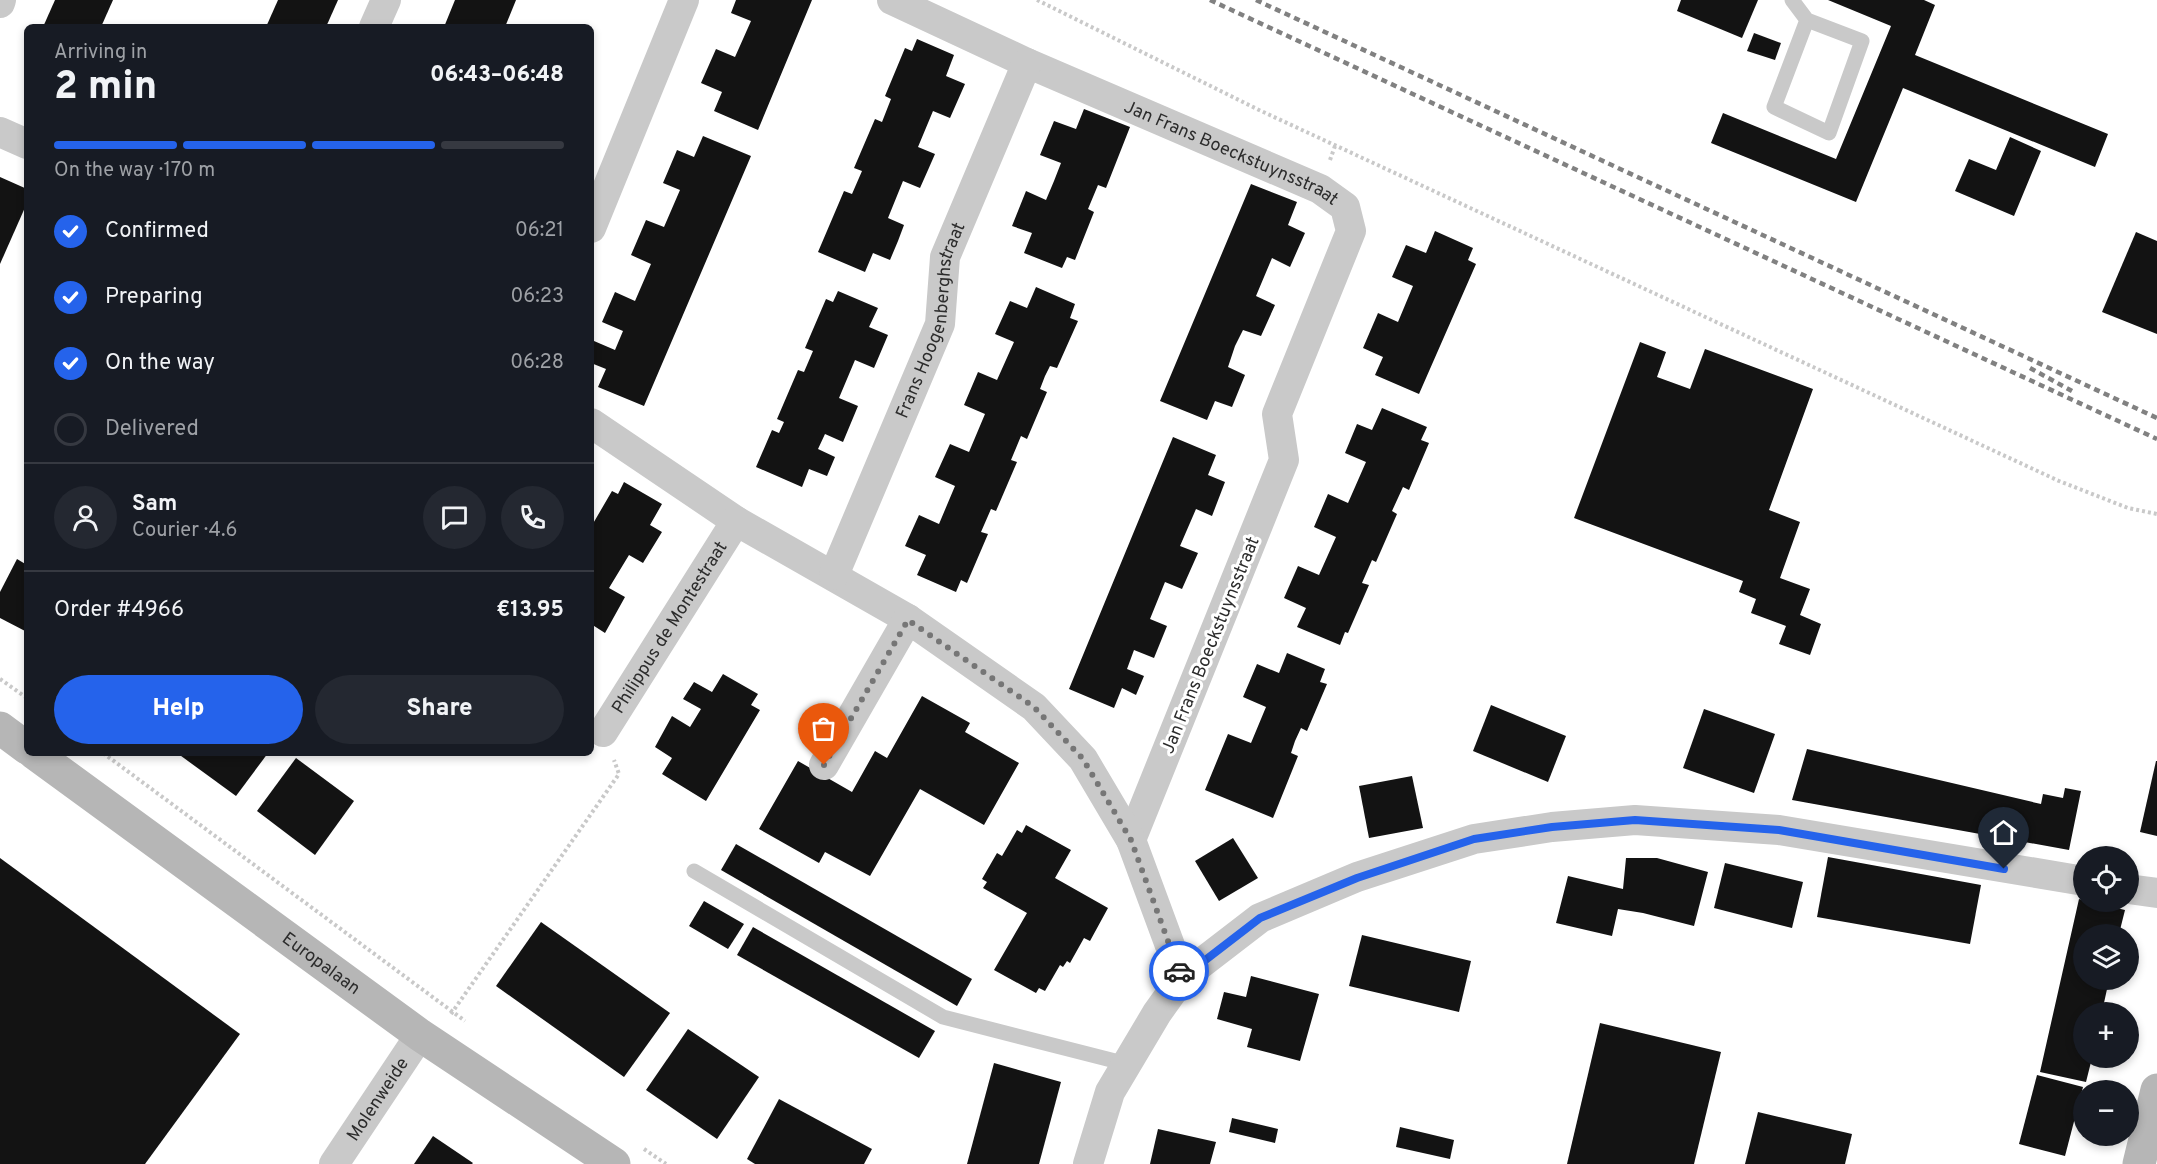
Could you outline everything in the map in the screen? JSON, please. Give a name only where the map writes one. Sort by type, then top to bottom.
[{"type":"street","points":[[375,24],[386,0]]},
{"type":"street","points":[[594,221],[684,0]]},
{"type":"street","name":"Jan Frans Boeckstuynsstraat","points":[[892,0],[1027,63],[1320,189],[1345,207],[1351,231],[1277,414],[1284,460],[1131,840]]},
{"type":"street","name":"Frans Hoogenberghstraat","points":[[834,575],[940,324],[945,257],[1027,63]]},
{"type":"street","points":[[0,132],[24,143]]},
{"type":"street","name":"Philippus de Montestraat","points":[[594,425],[736,521],[834,575],[908,620],[1034,707],[1083,759],[1131,840],[1182,978]]},
{"type":"street","name":"Philippus de Montestraat","points":[[603,732],[736,521]]},
{"type":"street","points":[[824,765],[908,620]]},
{"type":"street","points":[[0,728],[24,746]]},
{"type":"street","name":"Europalaan","points":[[38,756],[430,1041],[626,1154]]},
{"type":"street","points":[[1088,1164],[1110,1092],[1182,978],[1260,918],[1357,878],[1474,839],[1552,827],[1635,820],[1779,830],[2073,879]]},
{"type":"street","points":[[2139,891],[2157,893]]},
{"type":"street","name":"Molenweide","points":[[334,1164],[430,1041]]},
{"type":"street","points":[[2139,1164],[2157,1090]]},
{"type":"lane","points":[[1792,0],[1807,20],[1862,41],[1829,133],[1774,107],[1807,20]]},
{"type":"lane","points":[[693,871],[943,1017],[1127,1064]]},
{"type":"path","points":[[1037,0],[1270,116],[2060,482],[2128,508],[2157,514]]},
{"type":"path","points":[[0,679],[24,696]]},
{"type":"path","points":[[430,1041],[445,1023],[619,774],[603,732]]},
{"type":"path","points":[[107,756],[468,1023]]},
{"type":"path","points":[[626,1154],[666,1164]]},
{"type":"building","points":[[55,0],[113,0],[102,24],[44,24]]},
{"type":"building","points":[[278,0],[338,0],[327,24],[267,24]]},
{"type":"building","points":[[455,0],[516,0],[506,24],[445,24]]},
{"type":"building","points":[[736,0],[812,0],[758,130],[714,111],[722,92],[701,83],[716,49],[735,57],[751,21],[731,13]]},
{"type":"building","points":[[1681,0],[1758,0],[1742,38],[1677,11]]},
{"type":"building","points":[[1828,0],[1924,0],[1935,5],[1915,55],[2108,134],[2095,167],[1903,88],[1856,202],[1711,143],[1723,113],[1836,159],[1891,26]]},
{"type":"building","points":[[1754,33],[1781,43],[1775,60],[1747,51]]},
{"type":"building","points":[[917,39],[954,55],[946,76],[965,84],[950,118],[933,111],[918,147],[935,154],[920,188],[903,181],[888,218],[904,225],[890,260],[873,253],[865,272],[818,252],[844,191],[852,194],[862,171],[854,168],[875,119],[882,122],[891,99],[885,96],[905,48],[912,51]]},
{"type":"building","points":[[1084,109],[1130,127],[1106,188],[1098,185],[1088,209],[1094,212],[1075,260],[1067,257],[1062,268],[1024,253],[1032,233],[1012,226],[1026,191],[1046,200],[1054,181],[1061,163],[1040,155],[1054,121],[1076,129]]},
{"type":"building","points":[[703,136],[751,156],[644,406],[598,387],[606,369],[594,364],[594,341],[615,350],[623,331],[602,322],[615,292],[635,301],[651,264],[631,255],[646,220],[664,227],[680,190],[663,183],[677,150],[694,157]]},
{"type":"building","points":[[2010,137],[2041,151],[2014,216],[1955,191],[1969,159],[1996,170]]},
{"type":"building","points":[[0,177],[24,188],[24,210],[0,264]]},
{"type":"building","points":[[1251,184],[1297,202],[1288,225],[1305,233],[1290,267],[1272,258],[1256,296],[1275,305],[1261,336],[1243,330],[1235,346],[1228,367],[1245,375],[1232,407],[1215,401],[1207,420],[1160,401]]},
{"type":"building","points":[[1435,231],[1473,248],[1468,260],[1476,264],[1419,394],[1375,375],[1383,357],[1363,348],[1378,313],[1398,322],[1413,286],[1392,277],[1406,245],[1426,253]]},
{"type":"building","points":[[2136,232],[2157,241],[2157,334],[2102,312]]},
{"type":"building","points":[[1036,287],[1075,304],[1070,318],[1078,321],[1057,368],[1050,366],[1045,376],[1040,389],[1047,392],[1027,439],[1021,436],[1011,460],[1017,462],[996,511],[991,509],[981,532],[988,534],[967,583],[961,580],[956,592],[917,575],[926,555],[905,546],[919,515],[939,524],[955,486],[935,477],[950,444],[969,452],[985,414],[964,405],[978,372],[997,380],[1014,342],[995,334],[1010,301],[1027,308]]},
{"type":"building","points":[[838,291],[878,308],[869,327],[888,335],[874,368],[855,360],[839,398],[858,406],[843,442],[825,434],[818,449],[835,457],[827,476],[809,469],[802,487],[756,467],[772,430],[779,433],[784,422],[777,419],[798,370],[804,372],[813,351],[805,348],[826,299],[833,302]]},
{"type":"building","points":[[1640,342],[1666,352],[1657,377],[1690,389],[1705,349],[1813,389],[1769,510],[1800,522],[1780,578],[1810,589],[1800,615],[1821,624],[1810,655],[1779,644],[1786,626],[1751,613],[1756,599],[1739,592],[1743,581],[1574,518]]},
{"type":"building","points":[[1382,408],[1427,427],[1421,440],[1429,443],[1409,490],[1403,487],[1392,511],[1397,514],[1376,562],[1372,560],[1362,583],[1369,585],[1348,633],[1345,632],[1340,645],[1297,627],[1306,608],[1284,598],[1298,566],[1319,575],[1336,537],[1314,527],[1328,494],[1348,503],[1366,462],[1345,453],[1357,424],[1372,430]]},
{"type":"building","points":[[1173,437],[1216,455],[1208,475],[1225,482],[1212,516],[1196,509],[1180,546],[1198,553],[1182,589],[1165,582],[1150,619],[1167,626],[1154,658],[1134,650],[1127,669],[1144,676],[1136,695],[1122,688],[1114,708],[1069,689]]},
{"type":"building","points":[[624,482],[662,504],[650,525],[662,532],[643,563],[629,555],[609,588],[625,597],[605,633],[594,626],[594,522],[612,491],[618,494]]},
{"type":"building","points":[[17,559],[24,563],[24,630],[0,618],[0,592]]},
{"type":"building","points":[[1287,653],[1325,669],[1320,682],[1327,684],[1307,731],[1301,728],[1295,741],[1291,753],[1298,756],[1273,818],[1205,790],[1228,734],[1251,743],[1266,707],[1243,697],[1257,664],[1279,673]]},
{"type":"building","points":[[723,674],[758,694],[751,705],[760,710],[706,801],[662,774],[672,758],[655,747],[672,716],[690,727],[701,709],[683,699],[694,682],[712,692]]},
{"type":"building","points":[[922,696],[970,723],[965,732],[1019,763],[984,825],[920,789],[870,876],[825,852],[819,863],[759,829],[798,761],[852,792],[875,751],[887,758]]},
{"type":"building","points":[[1491,705],[1566,736],[1548,782],[1473,751]]},
{"type":"building","points":[[1704,709],[1775,734],[1754,793],[1683,768]]},
{"type":"building","points":[[1807,749],[2041,804],[2043,794],[2063,798],[2065,788],[2081,791],[2069,850],[1792,800]]},
{"type":"building","points":[[181,756],[266,756],[236,796]]},
{"type":"building","points":[[296,758],[354,801],[315,855],[257,811]]},
{"type":"building","points":[[2157,761],[2157,836],[2140,832]]},
{"type":"building","points":[[1412,776],[1423,828],[1369,838],[1359,786]]},
{"type":"building","points":[[1026,825],[1071,850],[1055,878],[1108,908],[1090,941],[1084,938],[1070,963],[1067,961],[1063,967],[1060,965],[1045,991],[1039,988],[1036,993],[994,970],[1027,913],[983,888],[987,882],[982,879],[997,853],[1002,856],[1017,830],[1022,833]]},
{"type":"building","points":[[1233,838],[1258,878],[1219,901],[1195,861]]},
{"type":"building","points":[[736,844],[972,979],[957,1006],[721,870]]},
{"type":"building","points":[[1828,857],[1981,885],[1970,944],[1817,917]]},
{"type":"building","points":[[0,858],[240,1034],[145,1164],[0,1164]]},
{"type":"building","points":[[1626,858],[1657,858],[1708,872],[1694,926],[1618,909],[1612,936],[1556,923],[1568,876],[1623,889]]},
{"type":"building","points":[[1725,863],[1803,882],[1792,928],[1714,908]]},
{"type":"building","points":[[704,901],[744,924],[728,949],[689,926]]},
{"type":"building","points":[[2076,912],[2124,912],[2122,924],[2073,924]]},
{"type":"building","points":[[541,922],[670,1013],[624,1077],[496,986]]},
{"type":"building","points":[[2073,926],[2073,990],[2107,990],[2104,1002],[2073,1002],[2073,1068],[2090,1068],[2086,1080],[2040,1072]]},
{"type":"building","points":[[753,927],[935,1031],[919,1058],[737,955]]},
{"type":"building","points":[[1362,935],[1471,961],[1459,1012],[1349,986]]},
{"type":"building","points":[[1251,976],[1319,994],[1300,1061],[1247,1047],[1252,1029],[1217,1019],[1224,992],[1246,997]]},
{"type":"building","points":[[1600,1023],[1721,1052],[1694,1164],[1567,1164]]},
{"type":"building","points":[[688,1029],[759,1077],[717,1139],[646,1090]]},
{"type":"building","points":[[994,1063],[1061,1082],[1039,1164],[967,1164]]},
{"type":"building","points":[[2037,1075],[2073,1084],[2073,1125],[2065,1156],[2019,1144]]},
{"type":"building","points":[[779,1099],[872,1149],[864,1164],[755,1164],[747,1159]]},
{"type":"building","points":[[1758,1112],[1852,1134],[1845,1164],[1745,1164]]},
{"type":"building","points":[[1232,1118],[1278,1129],[1275,1143],[1229,1132]]},
{"type":"building","points":[[1400,1127],[1454,1140],[1450,1159],[1396,1147]]},
{"type":"building","points":[[1158,1129],[1216,1142],[1210,1164],[1150,1164]]},
{"type":"building","points":[[433,1136],[473,1163],[414,1164]]},
{"type":"railway","points":[[1210,0],[2157,439]]},
{"type":"railway","points":[[1256,0],[2157,418]]},
{"type":"railway","points":[[2030,368],[2072,391]]},
{"type":"way so far","points":[[824,765],[908,620],[1034,707],[1083,759],[1131,840],[1179,971]]},
{"type":"route","points":[[1179,971],[1182,978],[1260,918],[1357,878],[1474,839],[1552,827],[1635,820],[1779,830],[2004,869]]}]
